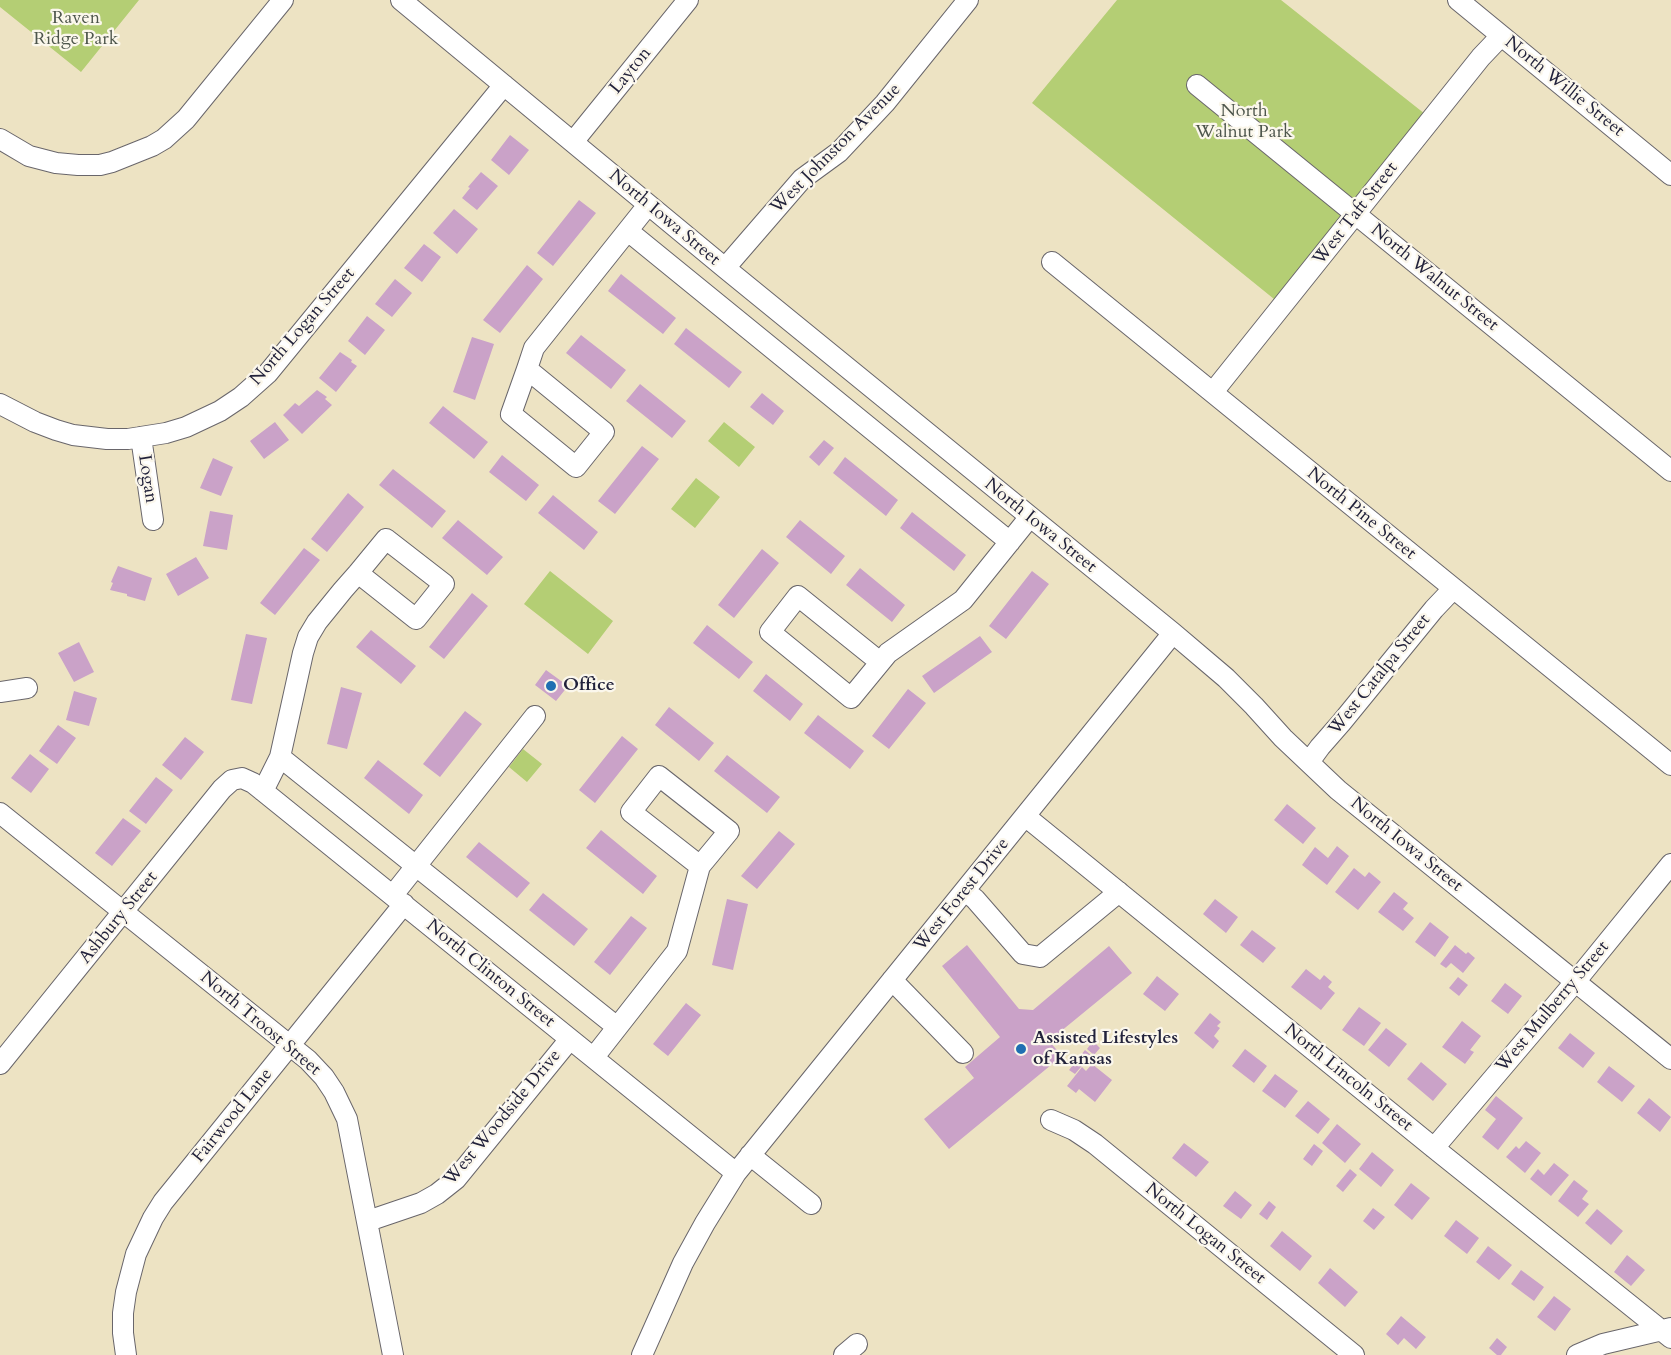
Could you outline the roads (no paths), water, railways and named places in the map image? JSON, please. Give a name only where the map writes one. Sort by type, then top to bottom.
[{"type":"street","points":[[0,139],[29,156],[45,161],[78,165],[100,165],[112,162],[152,146],[164,139],[186,119],[283,0]]},
{"type":"street","name":"North Iowa Street","points":[[401,0],[1029,518],[1173,633],[1226,678],[1283,738],[1338,790],[1671,1059]]},
{"type":"street","name":"West Johnston Avenue","points":[[725,268],[802,179],[839,152],[885,103],[968,0]]},
{"type":"street","name":"North Willie Street","points":[[1458,0],[1671,175]]},
{"type":"street","name":"Layton","points":[[573,142],[680,3]]},
{"type":"street","name":"West Taft Street","points":[[1213,392],[1480,57],[1501,36]]},
{"type":"street","name":"North Logan Street","points":[[0,404],[35,422],[73,435],[107,439],[141,437],[186,427],[241,397],[268,373],[504,85]]},
{"type":"street","name":"North Walnut Street","points":[[1197,85],[1671,471]]},
{"type":"street","points":[[527,369],[604,432],[576,467],[511,414],[534,348],[648,205]]},
{"type":"street","points":[[628,231],[1010,542]]},
{"type":"street","name":"North Pine Street","points":[[1052,262],[1671,765]]},
{"type":"street","name":"Logan","points":[[141,437],[153,520]]},
{"type":"street","points":[[880,662],[798,596],[770,632],[851,698],[888,653],[963,600],[1029,518]]},
{"type":"street","points":[[264,790],[280,757],[308,637],[317,622],[358,573]]},
{"type":"street","name":"West Catalpa Street","points":[[1309,762],[1434,609],[1453,589]]},
{"type":"street","name":"West Forest Drive","points":[[642,1355],[683,1263],[736,1173],[1173,633]]},
{"type":"street","points":[[0,692],[27,687]]},
{"type":"street","name":"Fairwood Lane","points":[[126,1355],[123,1313],[126,1292],[136,1254],[163,1202],[290,1046],[399,899],[417,866],[535,716]]},
{"type":"street","points":[[280,757],[617,1027]]},
{"type":"street","points":[[594,1058],[676,951],[700,866],[729,831],[659,776],[631,812],[700,866]]},
{"type":"street","name":"North Clinton Street","points":[[242,778],[264,790],[736,1173]]},
{"type":"street","name":"Ashbury Street","points":[[0,1064],[222,789],[232,780],[242,778]]},
{"type":"street","name":"North Troost Street","points":[[0,813],[308,1060],[324,1077],[347,1119],[393,1355]]},
{"type":"street","name":"North Lincoln Street","points":[[1025,816],[1434,1148],[1668,1332]]},
{"type":"street","name":"West Mulberry Street","points":[[1434,1148],[1575,982],[1671,864]]},
{"type":"street","points":[[965,891],[975,899],[1023,954],[1040,957],[1119,892]]},
{"type":"street","points":[[892,980],[963,1053]]},
{"type":"street","name":"West Woodside Drive","points":[[368,1221],[421,1203],[456,1179],[570,1038]]},
{"type":"street","name":"North Logan Street","points":[[1051,1120],[1074,1130],[1095,1144],[1354,1355]]},
{"type":"street","points":[[750,1155],[811,1204]]},
{"type":"street","points":[[1577,1355],[1603,1344],[1668,1332]]},
{"type":"place","name":"Office","points":[[551,686]]},
{"type":"place","name":"Assisted Lifestyles of Kansas","points":[[1021,1049]]},
{"type":"park label","name":"Raven Ridge Park","points":[[76,29]]},
{"type":"park label","name":"North Walnut Park","points":[[1244,122]]}]
